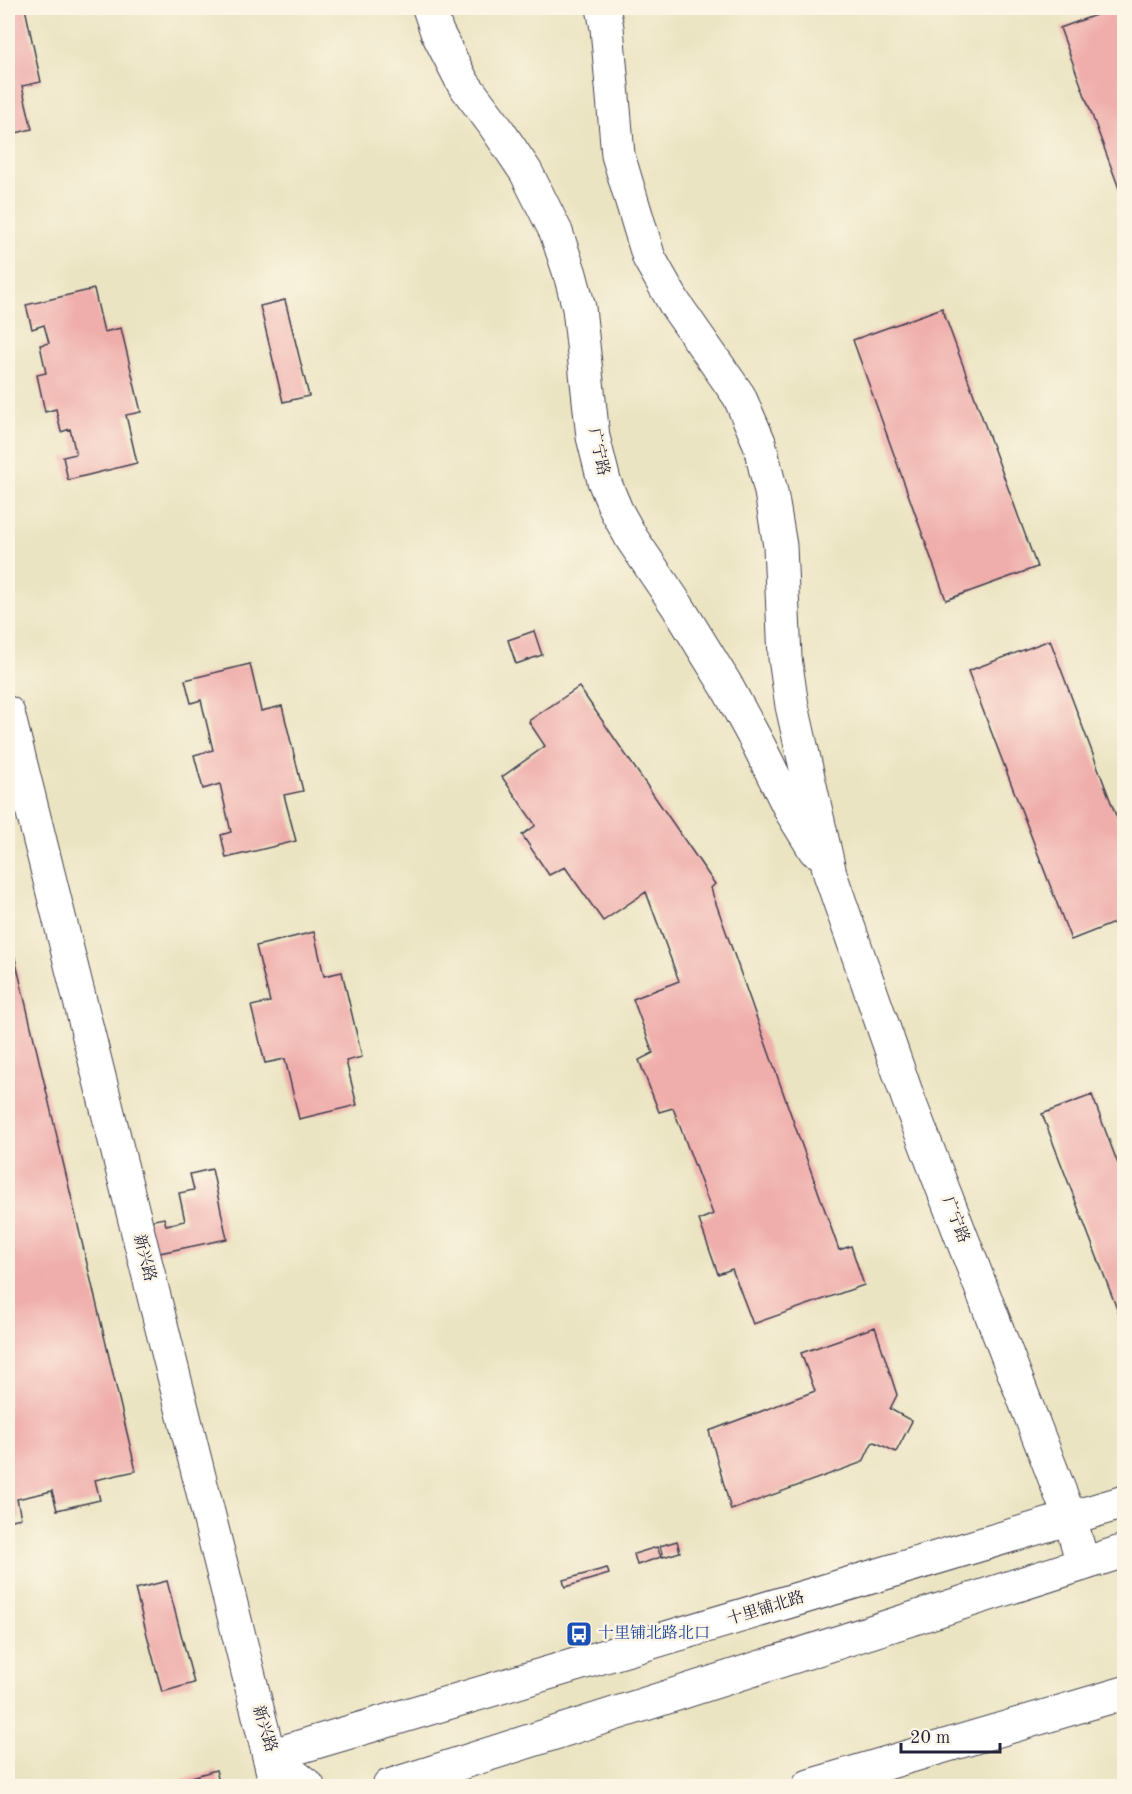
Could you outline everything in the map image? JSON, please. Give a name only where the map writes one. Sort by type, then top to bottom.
[{"type":"street","name":"广宁路","points":[[429,8],[437,32],[463,83],[526,172],[556,232],[579,308],[593,437],[604,481],[616,510],[632,539],[678,607],[726,685],[791,812],[830,874]]},
{"type":"street","name":"广宁路","points":[[603,8],[610,57],[618,155],[649,258],[675,304],[739,396],[759,442],[771,492],[780,546],[785,658],[792,706],[830,874],[909,1101],[1070,1518],[1083,1564]]},
{"type":"street","name":"新兴路","points":[[8,712],[273,1771],[308,1786]]},
{"type":"street","name":"十里铺北路","points":[[273,1771],[1125,1502]]},
{"type":"street","points":[[389,1786],[1125,1551]]},
{"type":"street","points":[[809,1786],[1125,1693]]},
{"type":"building","points":[[8,8],[25,8],[41,82],[22,86],[32,129],[8,135]]},
{"type":"building","points":[[1115,8],[1124,8],[1124,202],[1060,28]]},
{"type":"building","points":[[94,289],[104,332],[121,328],[141,412],[126,415],[137,463],[68,480],[63,457],[76,454],[70,429],[61,432],[56,409],[45,412],[37,375],[46,373],[40,345],[49,343],[44,325],[32,329],[26,305]]},
{"type":"building","points":[[285,300],[309,396],[283,402],[260,306]]},
{"type":"building","points":[[942,308],[1037,567],[946,600],[853,340]]},
{"type":"building","points":[[534,631],[542,655],[516,664],[508,640]]},
{"type":"building","points":[[1050,640],[1124,837],[1124,919],[1071,940],[968,671]]},
{"type":"building","points":[[250,664],[261,711],[282,706],[303,791],[284,795],[296,841],[226,858],[221,835],[231,832],[220,784],[203,789],[194,755],[213,750],[201,700],[191,703],[185,680]]},
{"type":"building","points":[[579,687],[715,884],[711,888],[713,895],[839,1250],[851,1246],[864,1285],[753,1324],[732,1269],[718,1274],[699,1220],[713,1214],[673,1108],[659,1112],[639,1060],[653,1053],[633,999],[679,981],[646,892],[603,921],[565,867],[549,875],[522,835],[535,826],[534,823],[502,777],[545,746],[529,722],[530,720]]},
{"type":"building","points":[[8,929],[136,1471],[95,1480],[100,1500],[57,1510],[52,1491],[17,1499],[21,1518],[8,1521]]},
{"type":"building","points":[[314,932],[324,976],[342,972],[362,1057],[346,1061],[357,1105],[299,1119],[285,1059],[265,1063],[251,1006],[270,1002],[256,946]]},
{"type":"building","points":[[1092,1095],[1124,1180],[1124,1321],[1122,1322],[1042,1114]]},
{"type":"building","points":[[212,1169],[227,1239],[150,1255],[144,1222],[164,1218],[166,1225],[185,1221],[179,1193],[194,1190],[190,1174]]},
{"type":"building","points":[[875,1327],[897,1395],[890,1409],[912,1421],[896,1452],[875,1442],[872,1443],[863,1462],[731,1510],[709,1431],[815,1391],[801,1353]]},
{"type":"building","points":[[677,1541],[680,1552],[663,1557],[660,1546]]},
{"type":"building","points":[[657,1547],[661,1557],[637,1565],[634,1554]]},
{"type":"building","points":[[607,1568],[609,1574],[565,1587],[563,1580]]},
{"type":"building","points":[[167,1581],[194,1683],[162,1692],[135,1589]]},
{"type":"building","points":[[216,1770],[220,1786],[183,1786],[181,1780]]},
{"type":"place","name":"十里铺北路北口","points":[[579,1634]]}]
